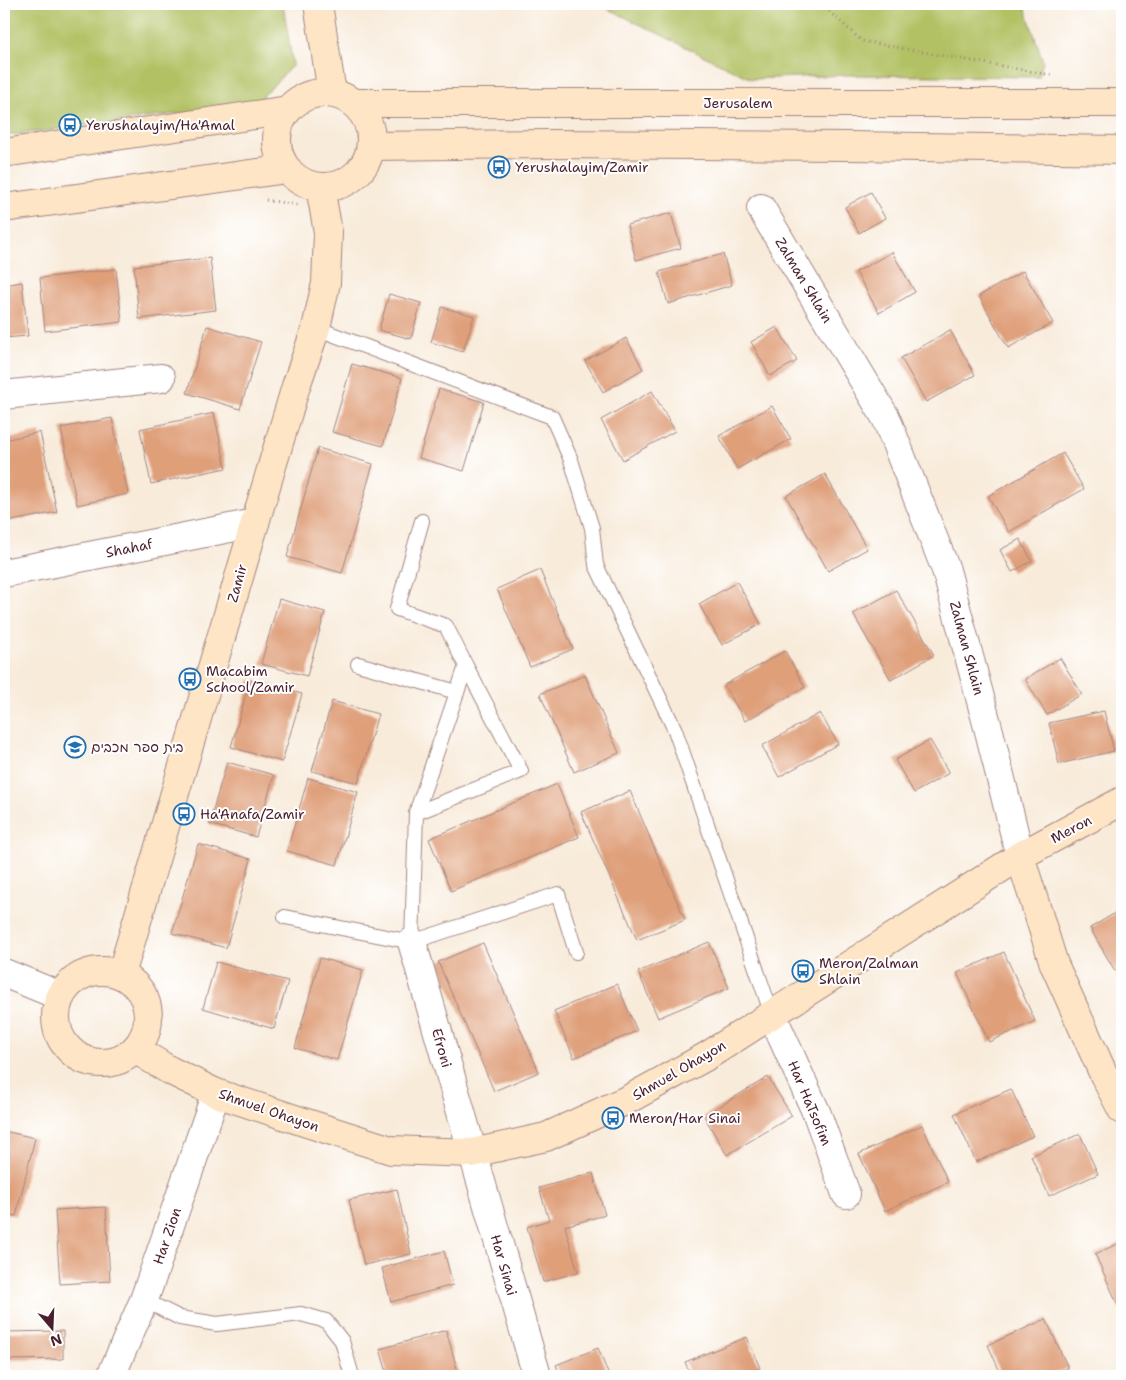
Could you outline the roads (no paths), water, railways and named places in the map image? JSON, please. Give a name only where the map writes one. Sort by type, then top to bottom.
[{"type":"street","points":[[318,4],[343,98]]},
{"type":"street","points":[[315,94],[343,98],[364,115],[368,122],[371,130],[372,146],[367,160],[359,172],[348,181],[334,186],[320,187],[307,184],[296,178],[287,169],[280,155],[277,139],[280,124],[288,110],[300,100],[315,94]]},
{"type":"street","name":"Jerusalem","points":[[343,98],[1122,104]]},
{"type":"street","points":[[4,153],[288,110]]},
{"type":"street","points":[[372,146],[557,144],[1122,150]]},
{"type":"street","points":[[4,208],[287,169]]},
{"type":"street","name":"Zamir","points":[[121,975],[296,386],[316,328],[326,283],[328,232],[320,187]]},
{"type":"street","name":"Zalman Shlain","points":[[761,208],[890,427],[946,570],[988,726],[1020,856],[1054,964],[1104,1075],[1122,1110]]},
{"type":"street","points":[[4,395],[161,378]]},
{"type":"street","name":"Shahaf","points":[[4,574],[255,523]]},
{"type":"street","name":"Meron","points":[[1020,856],[1122,801]]},
{"type":"street","name":"Shmuel Ohayon","points":[[136,1049],[169,1070],[216,1092],[392,1150],[472,1153],[546,1137],[627,1100],[707,1056],[1020,856]]},
{"type":"street","name":"Efroni","points":[[412,942],[472,1153]]},
{"type":"street","points":[[104,971],[121,975],[133,983],[142,995],[147,1008],[148,1023],[136,1049],[122,1058],[106,1063],[90,1062],[75,1055],[63,1044],[57,1028],[55,1012],[60,996],[71,982],[86,974],[104,971]]},
{"type":"street","points":[[4,973],[60,996]]},
{"type":"street","name":"Har HaTsofim","points":[[772,1015],[817,1114],[846,1194]]},
{"type":"street","name":"Har Zion","points":[[111,1376],[144,1300],[216,1092]]},
{"type":"street","name":"Har Sinai","points":[[472,1153],[536,1376]]},
{"type":"lane","points":[[316,328],[552,416],[571,460],[592,528],[596,565],[675,730],[772,1015]]},
{"type":"lane","points":[[416,813],[521,771],[446,626],[397,609],[422,521]]},
{"type":"lane","points":[[358,664],[457,692]]},
{"type":"lane","points":[[412,942],[416,813],[466,666]]},
{"type":"lane","points":[[285,917],[412,942],[558,894],[576,952]]},
{"type":"lane","points":[[144,1300],[180,1318],[217,1324],[301,1314],[326,1321],[342,1341],[352,1376]]},
{"type":"place","name":"Yerushalayim/Ha'Amal","points":[[70,125]]},
{"type":"place","name":"Yerushalayim/Zamir","points":[[499,167]]},
{"type":"place","name":"Macabim School/Zamir","points":[[190,679]]},
{"type":"place","name":"בית ספר מכבים","points":[[75,747]]},
{"type":"place","name":"Ha'Anafa/Zamir","points":[[184,814]]},
{"type":"place","name":"Meron/Zalman Shlain","points":[[803,971]]},
{"type":"place","name":"Meron/Har Sinai","points":[[613,1118]]}]
